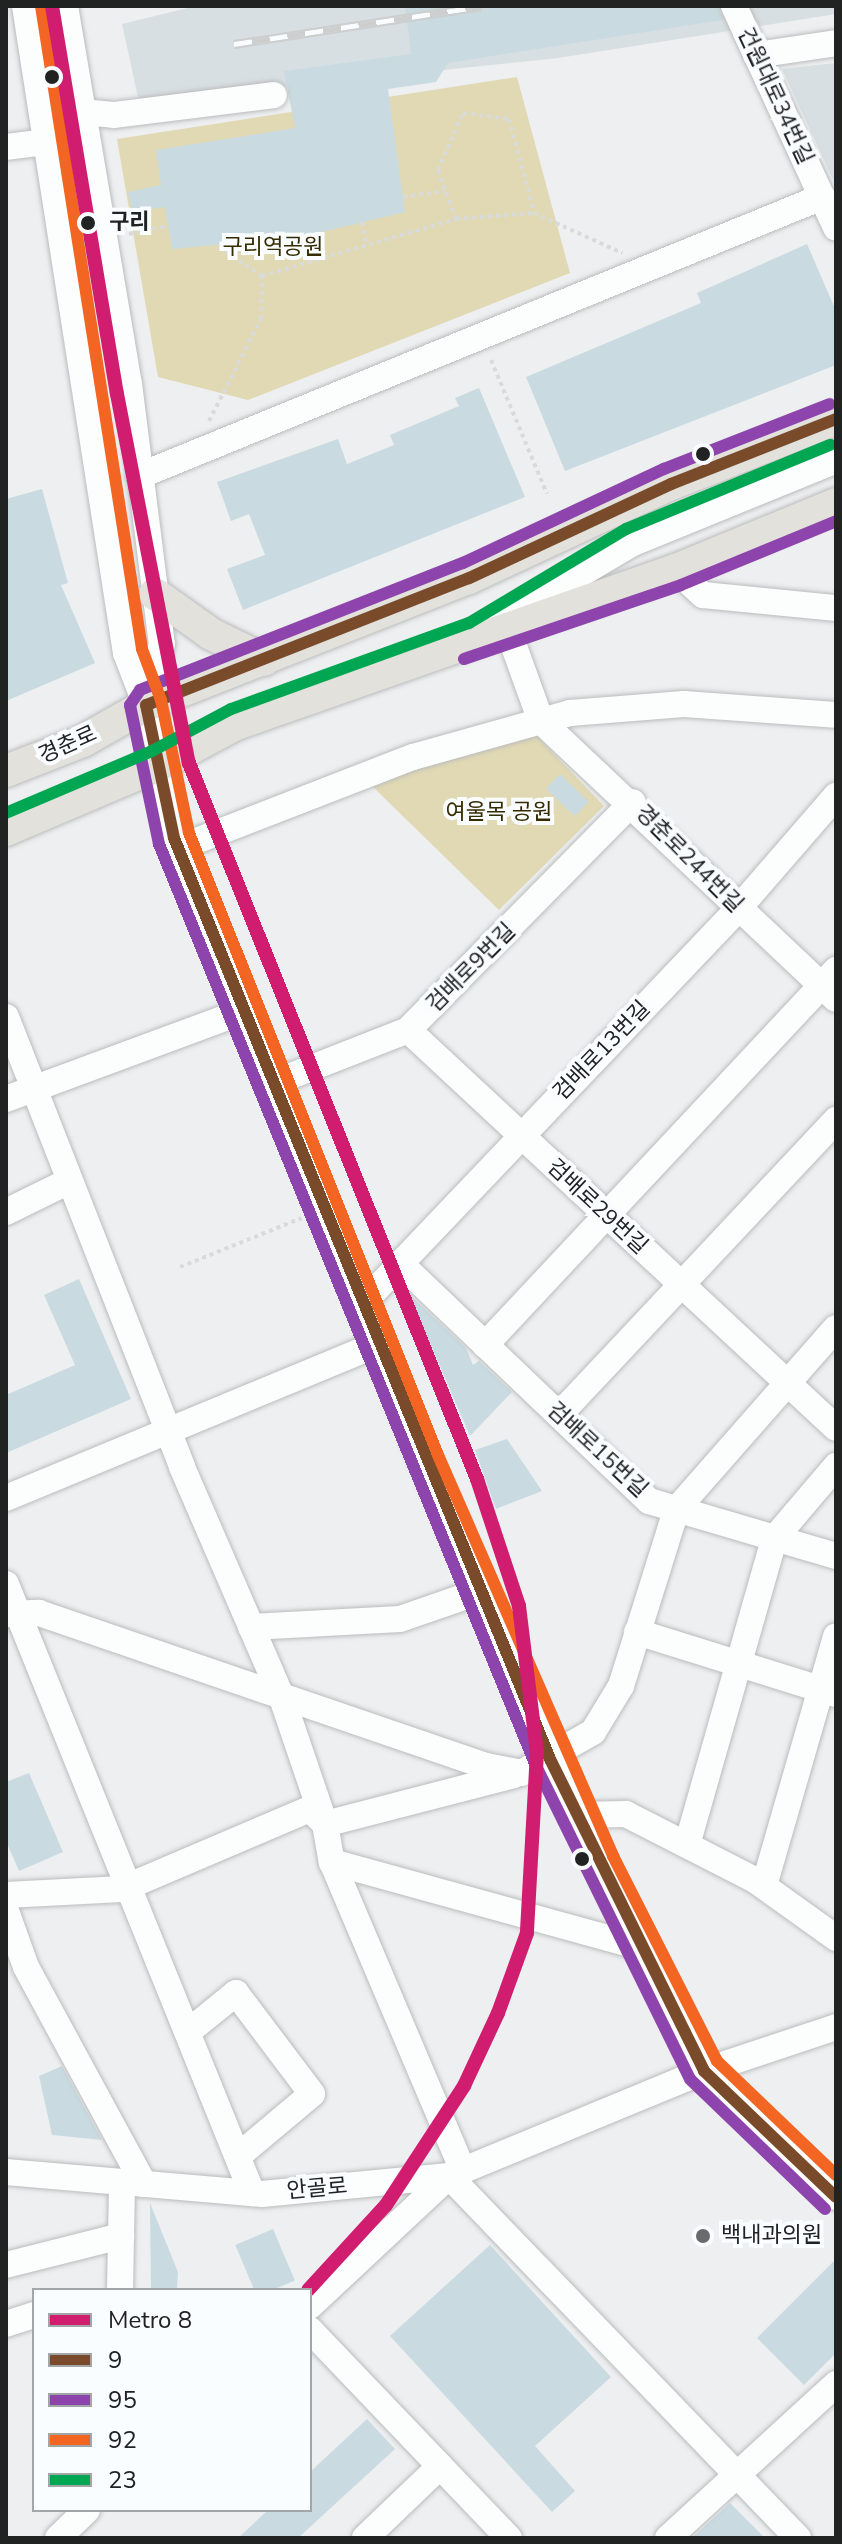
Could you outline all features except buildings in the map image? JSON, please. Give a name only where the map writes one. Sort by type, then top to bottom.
[{"type":"main road","name":"경춘로","points":[[6,771],[83,741],[146,705],[264,660],[836,419]]},
{"type":"main road","points":[[6,830],[159,765],[236,724],[676,570],[836,504]]},
{"type":"main road","points":[[155,594],[211,634],[264,660]]},
{"type":"street","name":"건원대로34번길","points":[[734,6],[836,228]]},
{"type":"street","points":[[146,705],[162,644],[67,7],[26,10],[124,638],[146,705],[178,848],[327,1208],[377,1344],[478,1592],[550,1759],[640,1947],[704,2071],[836,2197]]},
{"type":"street","points":[[756,55],[836,43]]},
{"type":"street","points":[[81,112],[114,115],[274,95]]},
{"type":"street","points":[[6,147],[46,142]]},
{"type":"street","points":[[139,476],[822,197]]},
{"type":"street","points":[[476,638],[633,543],[836,460]]},
{"type":"street","points":[[676,570],[703,595],[836,608]]},
{"type":"street","name":"경춘로244번길","points":[[508,630],[541,721],[633,802],[738,909],[831,985]]},
{"type":"street","points":[[178,848],[413,757],[541,721],[663,704],[836,715]]},
{"type":"street","name":"검배로13번길","points":[[363,1303],[403,1266],[519,1137],[738,909],[836,796]]},
{"type":"street","name":"검배로9번길","points":[[273,1083],[408,1030],[633,802]]},
{"type":"street","points":[[485,1345],[831,985]]},
{"type":"street","points":[[6,1099],[244,1011]]},
{"type":"street","points":[[6,1017],[67,1182],[282,1698],[325,1824],[332,1862],[455,2173],[798,2538]]},
{"type":"street","name":"검배로29번길","points":[[408,1030],[519,1137],[836,1428]]},
{"type":"street","points":[[559,1415],[836,1120]]},
{"type":"street","points":[[6,1212],[67,1182]]},
{"type":"street","name":"검배로15번길","points":[[403,1266],[649,1501],[836,1556]]},
{"type":"street","points":[[325,1824],[521,1773],[593,1732],[621,1686],[676,1510],[836,1328]]},
{"type":"street","points":[[6,1498],[171,1433],[377,1344]]},
{"type":"street","points":[[687,1845],[736,1663],[774,1539],[836,1466]]},
{"type":"street","points":[[6,1584],[12,1614],[129,1886],[252,2193]]},
{"type":"street","points":[[251,1627],[400,1619],[478,1592]]},
{"type":"street","points":[[12,1614],[39,1613],[282,1698],[521,1773]]},
{"type":"street","points":[[637,1632],[827,1691]]},
{"type":"street","points":[[764,1886],[827,1691],[836,1636]]},
{"type":"street","points":[[6,1895],[129,1886],[310,1809],[325,1824]]},
{"type":"street","points":[[576,1815],[626,1814],[764,1886],[836,1938]]},
{"type":"street","points":[[332,1862],[640,1947]]},
{"type":"street","points":[[6,1911],[26,1967],[133,2183],[121,2236],[120,2288]]},
{"type":"street","points":[[188,2032],[236,1993],[312,2094],[238,2156]]},
{"type":"street","name":"안골로","points":[[6,2172],[252,2193],[455,2173],[704,2071],[836,2027]]},
{"type":"street","points":[[312,2304],[455,2173]]},
{"type":"street","points":[[6,2265],[121,2236]]},
{"type":"street","points":[[6,2324],[32,2316]]},
{"type":"street","points":[[312,2332],[509,2538]]},
{"type":"street","points":[[668,2538],[836,2384]]},
{"type":"street","points":[[365,2538],[440,2466]]},
{"type":"street","points":[[58,2538],[85,2512]]},
{"type":"path","points":[[456,219],[438,170],[463,113],[509,119],[534,213]]},
{"type":"path","points":[[403,197],[445,191]]},
{"type":"path","points":[[262,276],[456,219],[534,213],[624,254]]},
{"type":"path","points":[[362,222],[366,243]]},
{"type":"path","points":[[129,234],[168,226]]},
{"type":"path","points":[[219,247],[262,276]]},
{"type":"path","points":[[208,421],[261,319],[262,276]]},
{"type":"path","points":[[488,354],[547,494]]},
{"type":"path","points":[[180,1267],[327,1208]]},
{"type":"shaded area","points":[[196,6],[836,6],[836,14],[558,58],[139,102],[122,24]]},
{"type":"shaded area","points":[[836,63],[836,186],[782,69]]},
{"type":"green space","name":"구리역공원","points":[[517,77],[570,273],[248,400],[158,377],[117,139]]},
{"type":"green space","name":"여울목 공원","points":[[533,732],[604,806],[499,910],[370,784]]},
{"type":"railway","points":[[234,44],[481,6]]},
{"type":"metro line","name":"8","points":[[52,6],[117,394],[189,763],[477,1479],[519,1606],[537,1752],[527,1933],[498,2013],[464,2086],[386,2205],[310,2288]]},
{"type":"transit line","name":"92","points":[[41,6],[142,649],[161,700],[189,833],[438,1455],[613,1856],[717,2061],[836,2175]]},
{"type":"transit line","name":"95","points":[[825,2209],[690,2079],[536,1766],[159,844],[130,705],[140,690],[463,563],[664,469],[830,404]]},
{"type":"transit line","name":"9","points":[[836,419],[671,484],[469,578],[146,705],[174,838],[550,1759],[704,2071],[836,2197]]},
{"type":"transit line","name":"23","points":[[6,813],[152,751],[231,709],[469,623],[626,529],[830,445]]},
{"type":"transit line","name":"95","points":[[464,659],[681,585],[836,521]]},
{"type":"place","name":"구리","points":[[88,223]]},
{"type":"place","name":"백내과의원","points":[[703,2236]]}]
